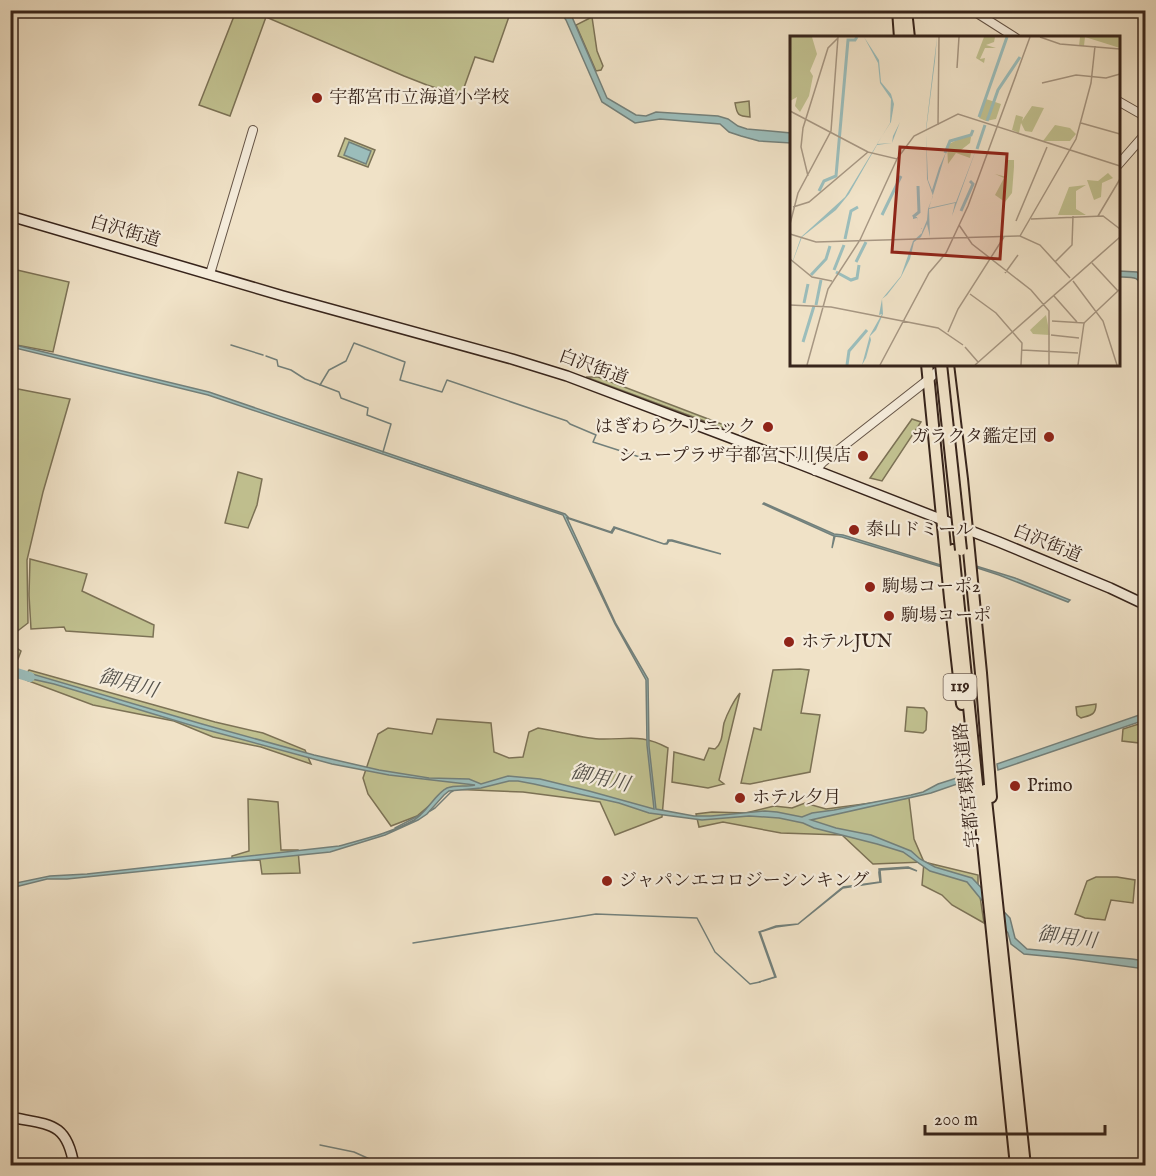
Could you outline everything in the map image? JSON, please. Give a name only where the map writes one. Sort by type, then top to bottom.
[{"type":"highway","points":[[898,10],[900,36]]},
{"type":"highway","points":[[906,10],[909,36]]},
{"type":"highway","name":"119","points":[[927,366],[958,675],[975,800],[985,853]]},
{"type":"highway","name":"宇都宮環状道路","points":[[934,366],[987,800],[992,886],[1016,1166]]},
{"type":"highway","name":"119","points":[[944,366],[962,479],[991,799],[987,800]]},
{"type":"highway","name":"宇都宮環状道路","points":[[944,366],[957,550],[985,853],[992,886]]},
{"type":"highway","name":"宇都宮環状道路","points":[[997,938],[1024,1166]]},
{"type":"main road","name":"白沢街道","points":[[10,216],[539,367],[626,398],[966,530],[1110,588],[1146,605]]},
{"type":"main road","points":[[10,1117],[55,1127],[68,1141],[74,1166]]},
{"type":"street","points":[[972,10],[1013,36]]},
{"type":"street","points":[[1120,101],[1146,117]]},
{"type":"street","points":[[210,274],[253,130]]},
{"type":"street","points":[[1120,164],[1146,133]]},
{"type":"street","points":[[815,471],[823,462],[929,379],[942,366]]},
{"type":"green space","points":[[236,10],[511,11],[493,62],[475,57],[461,96],[404,76],[266,17],[230,116],[199,105]]},
{"type":"green space","points":[[592,17],[597,51],[603,66],[601,70],[596,71],[576,25]]},
{"type":"green space","points":[[749,101],[750,117],[739,114],[735,103]]},
{"type":"green space","points":[[345,138],[375,150],[368,167],[338,156]]},
{"type":"green space","points":[[17,270],[69,282],[53,352],[11,344],[11,300]]},
{"type":"green space","points":[[586,377],[598,377],[731,429],[723,428]]},
{"type":"green space","points":[[18,389],[70,399],[43,492],[27,560],[28,623],[11,636],[10,412]]},
{"type":"green space","points":[[912,419],[921,422],[882,481],[870,478]]},
{"type":"green space","points":[[238,472],[262,479],[257,505],[248,528],[225,523]]},
{"type":"green space","points":[[30,559],[87,574],[82,591],[154,625],[153,637],[66,631],[64,627],[31,629]]},
{"type":"green space","points":[[11,644],[21,651],[18,659],[11,665]]},
{"type":"green space","points":[[29,670],[215,722],[263,733],[305,750],[311,764],[261,747],[213,737],[174,721],[93,705],[26,680]]},
{"type":"green space","points":[[773,670],[809,670],[801,713],[820,715],[810,772],[750,784],[741,783],[754,728],[761,730]]},
{"type":"green space","points":[[740,693],[719,780],[724,784],[708,788],[672,782],[674,752],[704,760],[709,748],[715,749],[720,744],[725,719]]},
{"type":"green space","points":[[1096,704],[1092,714],[1081,718],[1077,715],[1076,707]]},
{"type":"green space","points":[[907,707],[924,708],[927,712],[926,730],[923,733],[905,731]]},
{"type":"green space","points":[[437,719],[491,723],[494,752],[509,758],[523,757],[529,732],[538,728],[599,739],[634,738],[658,743],[668,748],[662,817],[615,835],[600,802],[523,792],[449,789],[417,816],[391,826],[368,794],[363,778],[378,734],[388,728],[432,734]]},
{"type":"green space","points":[[1145,722],[1145,762],[1141,762],[1139,743],[1122,741],[1123,729]]},
{"type":"green space","points":[[909,798],[914,839],[924,862],[873,864],[842,835],[781,833],[723,822],[699,827],[696,814],[746,813],[774,806],[792,808],[805,803],[826,809]]},
{"type":"green space","points":[[248,799],[278,802],[281,850],[298,850],[300,873],[262,874],[260,860],[232,861],[232,856],[249,851]]},
{"type":"green space","points":[[924,862],[978,875],[984,923],[952,905],[942,895],[922,885]]},
{"type":"green space","points":[[1096,877],[1135,880],[1133,903],[1111,900],[1105,920],[1085,918],[1075,914],[1087,881]]},
{"type":"water","points":[[560,11],[566,11],[572,17],[607,98],[636,115],[646,116],[656,112],[718,116],[747,129],[790,133],[790,143],[759,141],[729,132],[720,124],[660,119],[635,123],[602,102]]},
{"type":"water","points":[[349,142],[371,151],[366,164],[344,155]]},
{"type":"water","points":[[1120,271],[1137,272],[1145,280],[1145,291],[1140,282],[1129,277],[1120,277]]},
{"type":"water","points":[[11,344],[209,392],[565,514],[569,518],[611,532],[614,527],[664,544],[615,528],[612,533],[567,518],[616,624],[648,679],[649,746],[656,809],[694,816],[765,811],[802,817],[812,813],[923,792],[938,784],[963,776],[963,782],[931,793],[811,820],[871,835],[911,851],[935,867],[972,878],[1010,918],[1015,938],[1027,949],[1145,961],[1145,969],[1024,954],[1011,944],[1008,933],[967,882],[930,871],[903,852],[877,844],[779,818],[749,816],[702,820],[649,813],[619,803],[518,781],[449,791],[418,820],[385,835],[330,852],[67,879],[47,879],[11,888],[11,884],[50,876],[87,874],[339,846],[405,825],[414,820],[447,788],[475,785],[389,775],[332,764],[200,728],[54,684],[14,675],[19,670],[202,724],[314,755],[379,770],[429,778],[469,779],[481,784],[508,776],[540,779],[654,809],[647,745],[646,680],[615,624],[563,515],[208,395],[11,347]]},
{"type":"water","points":[[764,503],[834,534],[942,567],[842,537],[835,536],[832,548],[834,536]]},
{"type":"water","points":[[672,540],[721,554],[672,541],[667,544],[664,544]]},
{"type":"water","points":[[976,566],[1015,578],[1070,600],[1068,602]]},
{"type":"water","points":[[1145,713],[1145,720],[998,770],[997,764]]},
{"type":"water","points":[[908,867],[917,871],[909,868],[880,870],[881,882],[843,888],[798,924],[843,887],[880,882],[879,869]]},
{"type":"water","points":[[798,924],[760,932],[776,977],[759,982],[775,977],[759,932],[776,926]]},
{"type":"waterway","points":[[320,385],[329,370],[346,361],[354,343],[405,362],[400,380],[442,392],[447,380],[567,421],[596,435],[593,442],[649,460]]},
{"type":"waterway","points":[[231,345],[263,355]]},
{"type":"waterway","points":[[266,356],[277,360],[278,366],[339,392],[341,398],[368,408],[367,415],[391,424],[383,452]]},
{"type":"waterway","name":"御用川","points":[[10,671],[30,677]]},
{"type":"waterway","points":[[430,811],[453,791]]},
{"type":"waterway","points":[[395,828],[420,815]]},
{"type":"waterway","points":[[879,872],[880,882]]},
{"type":"waterway","points":[[413,943],[596,914],[697,918],[715,952],[750,984],[760,982]]},
{"type":"waterway","points":[[320,1145],[354,1152],[385,1166]]},
{"type":"place","name":"宇都宮市立海道小学校","points":[[317,98]]},
{"type":"place","name":"はぎわらクリニック","points":[[768,427]]},
{"type":"place","name":"ガラクタ鑑定団","points":[[1049,437]]},
{"type":"place","name":"シュープラザ宇都宮下川俣店","points":[[863,456]]},
{"type":"place","name":"泰山ドミール","points":[[854,530]]},
{"type":"place","name":"駒場コーポ2","points":[[870,587]]},
{"type":"place","name":"駒場コーポ","points":[[889,616]]},
{"type":"place","name":"ホテルJUN","points":[[789,642]]},
{"type":"place","name":"Primo","points":[[1015,786]]},
{"type":"place","name":"ホテル夕月","points":[[740,798]]},
{"type":"place","name":"ジャパンエコロジーシンキング","points":[[607,881]]}]
